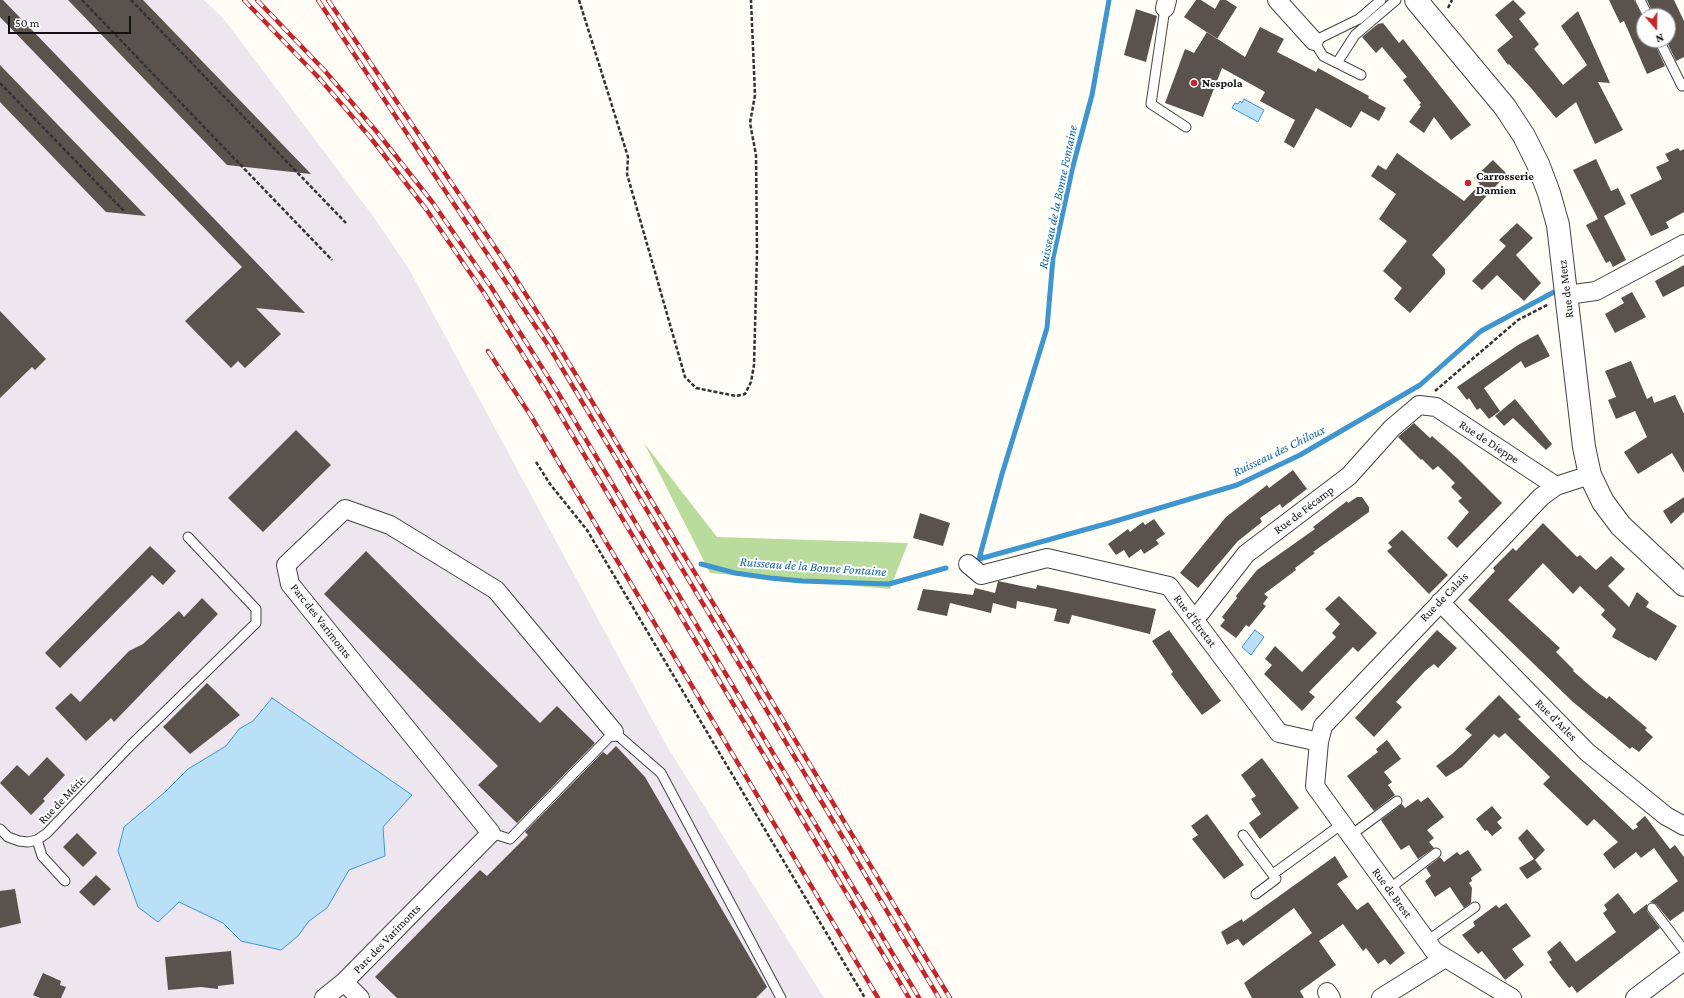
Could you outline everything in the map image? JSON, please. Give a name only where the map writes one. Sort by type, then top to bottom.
[{"type":"street","points":[[1277,0],[1314,41]]},
{"type":"street","name":"Rue de Metz","points":[[1416,0],[1488,84],[1528,143],[1549,193],[1558,224],[1581,418],[1590,475],[1602,502],[1621,526],[1684,585]]},
{"type":"street","points":[[1567,295],[1596,291],[1684,244]]},
{"type":"street","name":"Rue de Dieppe","points":[[1419,405],[1436,408],[1556,486]]},
{"type":"street","name":"Rue de Fécamp","points":[[1193,617],[1200,613],[1246,554],[1349,476],[1392,428],[1419,405]]},
{"type":"street","name":"Rue de Calais","points":[[1320,742],[1323,726],[1541,497],[1556,486],[1590,475]]},
{"type":"street","name":"Parc des Varimonts","points":[[324,998],[344,982],[490,833],[290,584],[286,566],[344,509],[390,525],[496,590],[614,732]]},
{"type":"street","name":"Rue d'Étretat","points":[[968,564],[981,575],[1047,558],[1168,586],[1193,617],[1279,733],[1320,742]]},
{"type":"street","name":"Rue d'Arles","points":[[1440,602],[1588,752],[1666,816],[1684,826]]},
{"type":"street","name":"Rue de Brest","points":[[1320,742],[1315,786],[1434,952],[1512,998]]},
{"type":"street","points":[[1381,998],[1445,958]]},
{"type":"street","points":[[1635,998],[1684,961]]},
{"type":"street","name":"Parc des Varimonts","points":[[344,982],[360,998]]},
{"type":"lane","points":[[1360,75],[1323,56],[1314,41],[1358,19],[1381,0]]},
{"type":"lane","points":[[1336,63],[1354,34],[1396,0]]},
{"type":"lane","points":[[1166,4],[1151,104],[1186,127]]},
{"type":"lane","points":[[1663,48],[1682,86],[1684,84]]},
{"type":"lane","name":"Rue de Méric","points":[[0,829],[8,837],[19,841],[28,842],[37,840],[47,833],[131,744],[256,622],[256,609],[188,537]]},
{"type":"lane","points":[[490,833],[510,839],[614,732],[661,774],[781,998]]},
{"type":"lane","points":[[1272,874],[1397,801]]},
{"type":"lane","points":[[1243,835],[1276,879],[1256,894]]},
{"type":"lane","points":[[37,840],[42,856],[65,881]]},
{"type":"lane","points":[[1389,889],[1436,854]]},
{"type":"lane","points":[[1427,941],[1475,907]]},
{"type":"lane","points":[[1652,908],[1684,950]]},
{"type":"path","points":[[82,0],[332,260]]},
{"type":"path","points":[[132,0],[346,223]]},
{"type":"path","points":[[579,0],[628,157],[627,174],[685,377],[696,388],[736,396],[745,394],[751,382],[754,365],[757,252],[756,155],[750,123],[755,95],[751,0]]},
{"type":"path","points":[[0,84],[125,212]]},
{"type":"path","points":[[1419,405],[1518,320],[1567,295]]},
{"type":"path","points":[[536,462],[550,484],[587,530],[864,998]]},
{"type":"shaded area","points":[[0,0],[204,0],[223,18],[373,216],[409,269],[665,743],[824,998],[0,998]]},
{"type":"green space","points":[[644,443],[717,537],[908,543],[890,589],[710,573]]},
{"type":"water","points":[[1244,99],[1264,110],[1258,122],[1232,108],[1235,103],[1238,104],[1240,101],[1242,103]]},
{"type":"water","points":[[1255,630],[1264,637],[1251,655],[1242,647]]},
{"type":"water","points":[[272,698],[412,795],[383,827],[385,856],[349,870],[327,908],[309,921],[298,936],[281,950],[241,941],[223,923],[179,902],[158,922],[138,907],[118,851],[124,827],[165,792],[188,769],[226,746],[239,729],[253,721]]},
{"type":"building","points":[[0,0],[3,0],[305,313],[256,308],[281,334],[245,368],[238,361],[231,368],[185,321],[242,267],[0,17]]},
{"type":"building","points":[[68,0],[143,0],[311,174],[227,165]]},
{"type":"building","points":[[1196,0],[1201,0],[1215,9],[1220,0],[1226,0],[1237,7],[1217,39],[1184,17]]},
{"type":"building","points":[[1513,0],[1526,13],[1519,19],[1539,44],[1534,49],[1563,85],[1587,65],[1561,26],[1578,11],[1610,83],[1598,82],[1623,130],[1595,144],[1576,102],[1556,118],[1531,88],[1509,64],[1508,65],[1497,50],[1513,37],[1495,15]]},
{"type":"building","points":[[1609,0],[1634,0],[1638,8],[1636,8],[1636,48],[1657,48],[1665,66],[1647,74],[1624,21],[1620,23]]},
{"type":"building","points":[[1647,0],[1674,0],[1684,21],[1684,57],[1676,61],[1670,48],[1676,48],[1676,8],[1650,8]]},
{"type":"building","points":[[1136,9],[1157,16],[1146,62],[1124,55]]},
{"type":"building","points":[[1383,23],[1399,43],[1403,39],[1471,125],[1451,140],[1434,117],[1424,133],[1409,122],[1421,106],[1419,105],[1421,103],[1403,80],[1407,77],[1382,47],[1376,53],[1362,37],[1378,24]]},
{"type":"building","points":[[1260,27],[1284,39],[1277,52],[1316,72],[1318,68],[1369,96],[1368,98],[1386,108],[1379,121],[1361,111],[1351,128],[1316,108],[1294,148],[1284,142],[1295,120],[1260,101],[1265,92],[1222,68],[1203,117],[1165,103],[1185,49],[1194,53],[1207,32],[1245,57]]},
{"type":"building","points":[[0,65],[146,216],[106,212],[0,102]]},
{"type":"building","points":[[1678,148],[1680,151],[1684,149],[1684,212],[1666,222],[1669,228],[1651,236],[1630,195],[1662,179],[1656,167],[1669,161],[1665,154]]},
{"type":"building","points":[[1397,153],[1464,201],[1480,184],[1474,178],[1493,160],[1507,174],[1432,255],[1445,269],[1445,274],[1410,313],[1394,299],[1402,288],[1383,271],[1407,241],[1379,219],[1396,194],[1371,176],[1378,165],[1386,170]]},
{"type":"building","points":[[1596,159],[1611,191],[1618,188],[1626,204],[1604,216],[1626,260],[1613,267],[1610,261],[1606,263],[1586,225],[1598,219],[1573,170]]},
{"type":"building","points":[[1517,223],[1533,238],[1516,255],[1541,283],[1524,301],[1497,275],[1482,290],[1472,281],[1506,246],[1499,240]]},
{"type":"building","points":[[1684,265],[1684,286],[1663,297],[1655,281]]},
{"type":"building","points":[[1632,292],[1646,317],[1615,333],[1605,314],[1624,303],[1621,298]]},
{"type":"building","points":[[0,311],[46,359],[35,370],[32,367],[0,398]]},
{"type":"building","points":[[1538,334],[1550,356],[1525,368],[1521,361],[1484,388],[1500,411],[1489,419],[1480,408],[1477,410],[1469,398],[1467,400],[1457,387],[1518,345]]},
{"type":"building","points":[[1631,361],[1647,399],[1652,396],[1654,403],[1675,395],[1684,414],[1684,473],[1672,453],[1638,474],[1624,452],[1647,437],[1635,411],[1616,419],[1608,400],[1616,397],[1605,371]]},
{"type":"building","points":[[1515,399],[1552,444],[1546,450],[1513,418],[1504,426],[1495,416]]},
{"type":"building","points":[[1414,423],[1430,438],[1432,436],[1458,459],[1502,503],[1457,548],[1447,538],[1469,512],[1458,501],[1462,498],[1451,487],[1455,483],[1438,466],[1433,470],[1398,437]]},
{"type":"building","points":[[296,430],[331,465],[263,532],[228,498]]},
{"type":"building","points":[[1293,470],[1307,489],[1282,508],[1280,504],[1260,518],[1262,522],[1238,541],[1198,588],[1180,573],[1226,517],[1267,485],[1269,488]]},
{"type":"building","points":[[1357,497],[1362,497],[1369,507],[1369,512],[1313,552],[1315,553],[1295,568],[1296,570],[1264,594],[1268,597],[1263,604],[1266,606],[1249,627],[1246,625],[1236,638],[1220,626],[1225,620],[1222,617],[1237,598],[1236,596],[1257,570],[1315,529],[1313,527],[1347,501],[1348,503]]},
{"type":"building","points":[[1684,497],[1684,512],[1671,524],[1663,511]]},
{"type":"building","points":[[920,513],[950,523],[943,546],[913,538]]},
{"type":"building","points":[[1154,519],[1165,534],[1156,540],[1159,544],[1144,554],[1141,549],[1129,558],[1124,550],[1116,555],[1108,544],[1128,529],[1130,532],[1143,522],[1145,525]]},
{"type":"building","points":[[1543,523],[1577,557],[1580,555],[1596,570],[1611,556],[1625,569],[1608,586],[1629,607],[1637,592],[1649,602],[1646,607],[1677,626],[1656,661],[1650,657],[1649,658],[1612,637],[1616,629],[1601,615],[1605,610],[1580,586],[1573,594],[1543,563],[1508,600],[1560,648],[1556,652],[1574,670],[1573,671],[1607,699],[1609,696],[1647,728],[1645,730],[1653,737],[1639,752],[1632,747],[1630,749],[1573,702],[1468,600],[1495,571],[1493,568],[1513,548],[1516,551]]},
{"type":"building","points":[[1402,530],[1448,575],[1429,594],[1387,551],[1392,547],[1388,543]]},
{"type":"building","points":[[150,546],[176,571],[163,585],[152,575],[60,668],[45,653]]},
{"type":"building","points":[[366,551],[540,723],[557,706],[595,743],[517,823],[478,785],[498,766],[324,594]]},
{"type":"building","points":[[998,581],[1036,589],[1037,585],[1156,609],[1150,634],[1072,615],[1069,624],[1054,621],[1057,609],[1017,601],[1016,609],[993,603],[991,613],[950,603],[947,616],[917,610],[923,589],[973,595],[975,588],[995,593]]},
{"type":"building","points":[[1339,596],[1377,633],[1358,652],[1353,647],[1309,692],[1315,697],[1302,711],[1264,674],[1272,665],[1265,659],[1275,646],[1302,672],[1336,637],[1332,633],[1340,624],[1325,609]]},
{"type":"building","points":[[202,598],[218,614],[114,722],[111,718],[86,741],[55,708],[71,693],[80,702],[129,651],[143,644],[179,611],[184,617]]},
{"type":"building","points":[[1169,630],[1221,701],[1202,715],[1171,674],[1173,672],[1152,641]]},
{"type":"building","points":[[1437,630],[1457,648],[1438,668],[1434,664],[1425,671],[1396,702],[1402,707],[1374,737],[1355,718]]},
{"type":"building","points":[[207,683],[240,715],[190,754],[163,727]]},
{"type":"building","points":[[1499,695],[1521,717],[1518,719],[1633,830],[1638,827],[1636,824],[1645,816],[1670,849],[1675,845],[1684,857],[1684,911],[1670,921],[1656,904],[1650,902],[1678,881],[1654,848],[1641,858],[1636,852],[1614,869],[1603,854],[1618,842],[1594,819],[1587,826],[1543,784],[1550,777],[1505,733],[1499,738],[1494,734],[1462,767],[1446,777],[1436,766],[1452,754],[1472,735],[1465,729]]},
{"type":"building","points":[[1387,740],[1401,759],[1384,772],[1392,782],[1388,785],[1395,795],[1374,811],[1347,776],[1378,752],[1376,749]]},
{"type":"building","points":[[616,746],[645,777],[767,987],[756,998],[397,998],[375,977],[480,870],[487,876],[528,835],[525,832],[603,752],[607,755]]},
{"type":"building","points":[[47,757],[65,775],[43,799],[45,801],[31,815],[0,783],[17,765],[29,776]]},
{"type":"building","points":[[1262,758],[1299,808],[1260,839],[1249,823],[1261,814],[1251,799],[1256,796],[1241,775]]},
{"type":"building","points":[[1428,797],[1444,817],[1427,830],[1434,838],[1429,842],[1434,848],[1418,859],[1409,845],[1401,850],[1381,820],[1402,804],[1405,808],[1418,799],[1421,802]]},
{"type":"building","points":[[1492,806],[1502,818],[1497,822],[1502,828],[1492,836],[1487,830],[1485,831],[1476,819]]},
{"type":"building","points":[[1207,814],[1244,865],[1224,879],[1192,839],[1198,835],[1191,826]]},
{"type":"building","points":[[1527,829],[1545,850],[1535,860],[1542,869],[1527,879],[1519,868],[1534,859],[1518,838]]},
{"type":"building","points":[[77,833],[97,853],[83,867],[63,847]]},
{"type":"building","points":[[1468,850],[1482,870],[1471,878],[1472,881],[1469,883],[1472,888],[1471,903],[1464,908],[1450,887],[1435,897],[1425,881],[1431,876],[1426,868],[1440,857],[1444,862],[1457,852],[1460,855]]},
{"type":"building","points":[[1335,856],[1348,877],[1337,884],[1357,910],[1368,902],[1405,953],[1390,965],[1385,959],[1378,964],[1366,948],[1363,951],[1343,924],[1319,941],[1336,965],[1300,991],[1304,998],[1252,998],[1244,983],[1312,933],[1294,908],[1243,946],[1238,939],[1227,945],[1221,932],[1242,919],[1243,922]]},
{"type":"building","points":[[96,875],[111,889],[94,906],[79,892]]},
{"type":"building","points":[[15,889],[21,923],[0,928],[0,891]]},
{"type":"building","points":[[1618,893],[1634,914],[1647,904],[1647,911],[1660,928],[1577,993],[1572,986],[1569,988],[1549,962],[1552,960],[1547,952],[1560,941],[1576,962],[1616,932],[1603,913],[1607,910],[1604,905]]},
{"type":"building","points":[[1506,903],[1531,936],[1512,949],[1524,965],[1505,980],[1482,951],[1478,954],[1462,935],[1475,926],[1473,922],[1496,905],[1499,908]]},
{"type":"building","points":[[231,951],[234,984],[218,986],[218,989],[201,987],[168,990],[165,957]]},
{"type":"building","points":[[43,973],[61,981],[60,985],[66,987],[61,998],[40,998],[33,995]]},
{"type":"waterway","name":"Ruisseau de la Bonne Fontaine","points":[[979,559],[1002,474],[1047,328],[1053,258],[1073,166],[1092,95],[1109,0]]},
{"type":"waterway","name":"Ruisseau des Chiloux","points":[[979,559],[1109,523],[1237,485],[1300,455],[1420,385],[1481,331],[1554,292]]},
{"type":"waterway","name":"Ruisseau de la Bonne Fontaine","points":[[701,564],[735,573],[770,578],[802,581],[889,584],[946,568]]},
{"type":"railway","points":[[244,0],[319,78],[370,137],[426,209],[484,293],[549,396],[909,998]]},
{"type":"railway","points":[[257,0],[325,71],[377,132],[433,203],[491,287],[557,391],[919,998]]},
{"type":"railway","points":[[318,0],[548,345],[939,998]]},
{"type":"railway","points":[[328,0],[507,265],[555,340],[950,998]]},
{"type":"railway","points":[[488,351],[531,416],[878,998]]},
{"type":"place","name":"Nespola","points":[[1194,83]]},
{"type":"place","name":"Carrosserie Damien","points":[[1468,183]]}]
